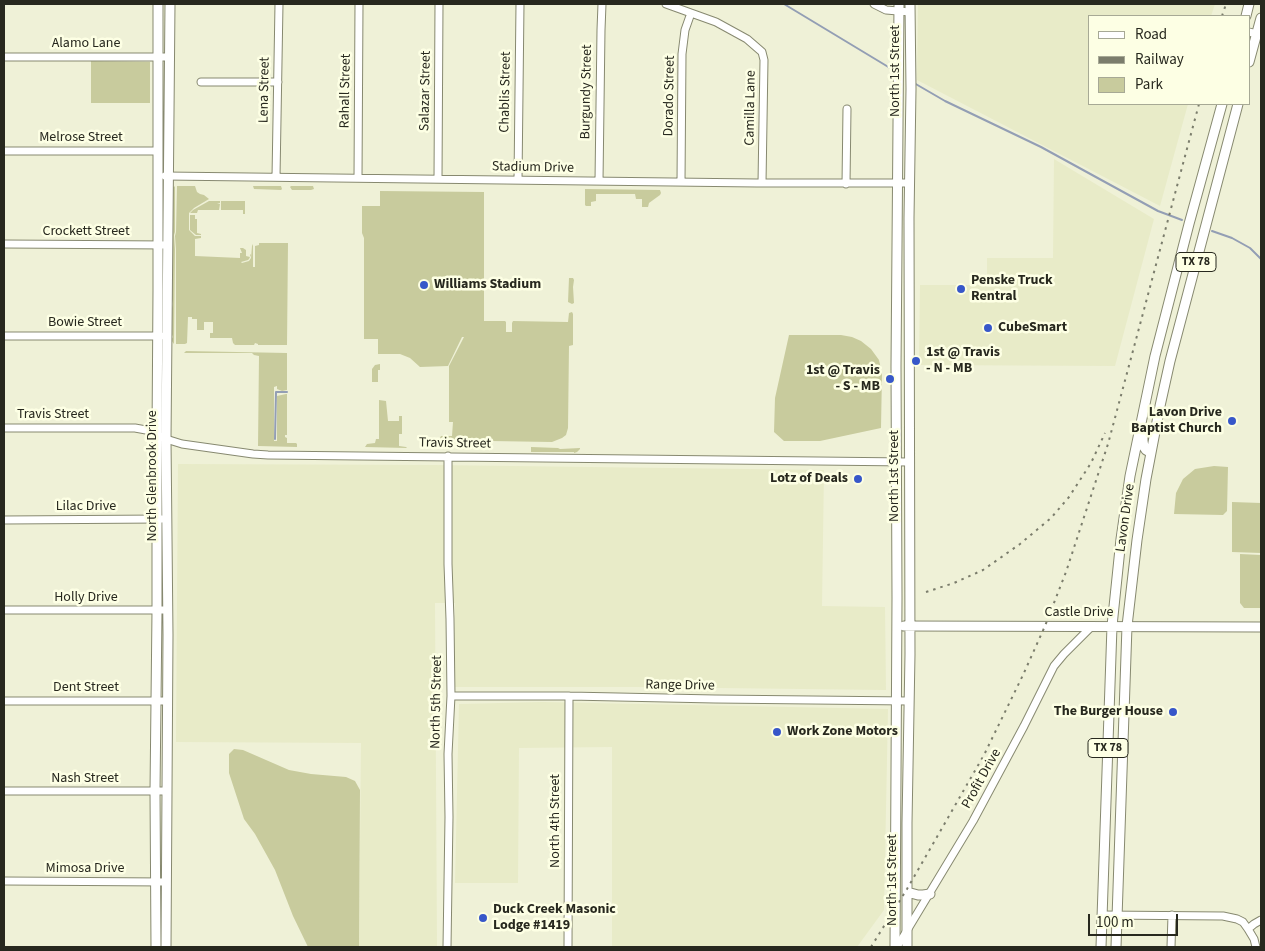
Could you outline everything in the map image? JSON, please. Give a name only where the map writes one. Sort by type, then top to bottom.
[{"type":"main road","name":"North Glenbrook Drive","points":[[158,4],[158,245],[168,519],[166,947]]},
{"type":"main road","name":"North Glenbrook Drive","points":[[156,947],[157,434],[168,245],[170,4]]},
{"type":"main road","name":"North 1st Street","points":[[896,947],[896,376],[899,8]]},
{"type":"main road","name":"North 1st Street","points":[[907,947],[910,626],[910,8]]},
{"type":"main road","points":[[1250,58],[1261,18]]},
{"type":"main road","points":[[899,84],[905,129],[910,134]]},
{"type":"main road","name":"Lavon Drive","points":[[1101,947],[1112,626],[1122,530],[1130,476],[1159,340],[1222,105]]},
{"type":"main road","name":"Lavon Drive","points":[[1116,947],[1127,626],[1137,540],[1160,406],[1238,105]]},
{"type":"main road","points":[[1159,340],[1175,342]]},
{"type":"main road","points":[[896,376],[909,376]]},
{"type":"main road","points":[[1145,401],[1146,414],[1143,441],[1146,450],[1151,453]]},
{"type":"main road","points":[[897,483],[909,484]]},
{"type":"main road","name":"Castle Drive","points":[[896,626],[1261,627]]},
{"type":"main road","points":[[895,823],[907,823]]},
{"type":"main road","points":[[907,892],[923,896],[930,894]]},
{"type":"street","name":"Lena Street","points":[[276,177],[279,4]]},
{"type":"street","name":"Rahall Street","points":[[358,178],[359,4]]},
{"type":"street","name":"Salazar Street","points":[[438,179],[439,4]]},
{"type":"street","name":"Chablis Street","points":[[518,180],[520,4]]},
{"type":"street","name":"Burgundy Street","points":[[599,181],[600,30],[602,4]]},
{"type":"street","name":"Camilla Lane","points":[[666,4],[716,22],[748,39],[762,52],[764,60],[762,183]]},
{"type":"street","points":[[874,4],[886,10],[910,8]]},
{"type":"street","name":"Dorado Street","points":[[681,182],[682,54],[685,30],[691,12]]},
{"type":"street","name":"Alamo Lane","points":[[4,57],[169,57]]},
{"type":"street","points":[[201,82],[278,82]]},
{"type":"street","points":[[846,184],[848,109]]},
{"type":"street","name":"Melrose Street","points":[[4,151],[158,151]]},
{"type":"street","name":"Stadium Drive","points":[[158,176],[909,184]]},
{"type":"street","name":"Crockett Street","points":[[4,244],[168,245]]},
{"type":"street","name":"Bowie Street","points":[[4,336],[162,336]]},
{"type":"street","name":"Travis Street","points":[[4,428],[135,428],[193,446],[268,455],[909,462]]},
{"type":"street","name":"North 5th Street","points":[[446,947],[450,696],[448,456]]},
{"type":"street","name":"Lilac Drive","points":[[4,520],[168,519]]},
{"type":"street","name":"Holly Drive","points":[[4,610],[168,610]]},
{"type":"street","name":"Profit Drive","points":[[896,947],[973,821],[1054,666],[1092,626]]},
{"type":"street","name":"Range Drive","points":[[450,696],[909,701]]},
{"type":"street","name":"North 4th Street","points":[[568,947],[569,696]]},
{"type":"street","name":"Dent Street","points":[[4,701],[168,701]]},
{"type":"street","name":"Nash Street","points":[[4,791],[166,792]]},
{"type":"street","name":"Mimosa Drive","points":[[4,881],[166,882]]},
{"type":"street","points":[[1102,915],[1223,916],[1243,922],[1254,939],[1256,947]]},
{"type":"street","points":[[1171,947],[1172,915]]},
{"type":"street","points":[[1248,929],[1261,920]]},
{"type":"shaded area","points":[[918,4],[1215,4],[1211,15],[1088,15],[1088,105],[1188,105],[1160,206],[917,80]]},
{"type":"shaded area","points":[[1054,159],[1154,219],[1115,366],[919,365],[920,285],[987,285],[987,258],[1053,258]]},
{"type":"shaded area","points":[[178,464],[824,470],[822,606],[885,607],[886,690],[454,687],[455,603],[435,603],[437,947],[359,947],[361,743],[176,742]]},
{"type":"shaded area","points":[[542,702],[888,709],[884,910],[857,947],[612,946],[612,747],[519,748],[518,883],[455,883],[459,704]]},
{"type":"green space","points":[[91,61],[150,62],[150,103],[91,103]]},
{"type":"green space","points":[[174,186],[174,344],[171,340],[173,337],[171,332],[173,304],[172,189]]},
{"type":"green space","points":[[177,186],[195,186],[197,192],[209,199],[189,213],[189,230],[195,236],[201,236],[201,238],[195,239],[195,256],[240,258],[240,253],[242,253],[240,248],[243,248],[246,250],[246,256],[250,257],[242,263],[249,261],[251,258],[253,244],[253,267],[255,267],[255,246],[259,245],[259,243],[288,243],[287,345],[258,345],[255,343],[254,345],[235,345],[232,338],[210,338],[210,333],[213,333],[213,322],[204,322],[204,330],[197,330],[197,319],[192,319],[192,317],[188,317],[187,343],[176,344],[175,236]]},
{"type":"green space","points":[[253,186],[281,186],[282,189],[254,189]]},
{"type":"green space","points":[[291,186],[313,186],[314,189],[292,190]]},
{"type":"green space","points":[[585,189],[660,190],[661,193],[649,203],[648,207],[642,207],[642,199],[636,199],[635,194],[596,194],[596,201],[591,202],[591,206],[586,206]]},
{"type":"green space","points":[[380,191],[484,192],[484,321],[505,321],[506,332],[512,332],[513,321],[568,322],[569,313],[572,312],[573,314],[573,345],[569,346],[568,428],[566,435],[562,438],[552,442],[429,440],[429,438],[452,436],[453,422],[449,422],[449,366],[464,337],[462,337],[448,366],[420,367],[410,358],[400,354],[378,354],[378,339],[364,339],[364,238],[362,233],[362,206],[380,206]]},
{"type":"green space","points":[[209,201],[220,201],[220,203],[217,203],[220,204],[219,210],[198,210],[197,213],[190,213],[193,210]]},
{"type":"green space","points":[[221,201],[245,201],[245,214],[243,214],[243,210],[221,210]]},
{"type":"green space","points":[[190,215],[195,215],[195,219],[197,219],[197,233],[201,235],[196,235],[190,230]]},
{"type":"green space","points":[[569,278],[574,280],[574,303],[572,304],[568,302]]},
{"type":"green space","points":[[789,335],[841,335],[861,341],[871,349],[879,360],[882,373],[881,428],[820,441],[784,441],[774,432],[775,398]]},
{"type":"green space","points":[[186,351],[287,353],[287,390],[282,391],[277,389],[277,386],[274,387],[274,441],[277,441],[277,396],[287,394],[287,435],[285,437],[287,438],[287,443],[296,443],[297,447],[258,446],[259,356],[252,353],[184,353]]},
{"type":"green space","points":[[380,364],[378,382],[372,382],[372,369],[375,365]]},
{"type":"green space","points":[[379,400],[386,401],[388,421],[399,421],[399,416],[402,416],[402,434],[399,434],[399,446],[407,448],[365,447],[367,444],[375,443],[376,439],[379,439]]},
{"type":"green space","points":[[531,447],[580,449],[574,453],[531,452]]},
{"type":"green space","points":[[1214,466],[1228,467],[1227,511],[1223,515],[1174,514],[1176,493],[1183,479],[1195,469]]},
{"type":"green space","points":[[1232,502],[1261,503],[1261,553],[1232,552]]},
{"type":"green space","points":[[1240,554],[1261,555],[1261,608],[1244,608],[1240,603]]},
{"type":"green space","points":[[234,749],[243,750],[289,770],[346,777],[355,781],[360,790],[359,947],[308,947],[293,916],[275,870],[255,834],[244,819],[229,773],[229,754]]},
{"type":"waterway","points":[[784,4],[895,71]]},
{"type":"waterway","points":[[914,83],[945,101],[1041,147],[1158,211],[1182,220]]},
{"type":"waterway","points":[[1212,231],[1232,238],[1250,248],[1261,259]]},
{"type":"waterway","points":[[275,439],[276,392],[287,392]]},
{"type":"railway","points":[[1222,15],[1226,4]]},
{"type":"railway","points":[[871,947],[907,889],[984,755],[1045,626],[1066,572],[1108,444],[1199,105]]},
{"type":"railway","points":[[926,592],[954,583],[983,570],[1020,544],[1051,518],[1069,497],[1091,463],[1105,433]]},
{"type":"place","name":"Williams Stadium","points":[[424,285]]},
{"type":"place","name":"Penske Truck Rentral","points":[[961,289]]},
{"type":"place","name":"CubeSmart","points":[[988,328]]},
{"type":"place","name":"1st @ Travis - N - MB","points":[[916,361]]},
{"type":"place","name":"1st @ Travis - S - MB","points":[[890,379]]},
{"type":"place","name":"Lavon Drive Baptist Church","points":[[1232,421]]},
{"type":"place","name":"Lotz of Deals","points":[[858,479]]},
{"type":"place","name":"The Burger House","points":[[1173,712]]},
{"type":"place","name":"Work Zone Motors","points":[[777,732]]},
{"type":"place","name":"Duck Creek Masonic Lodge #1419","points":[[483,918]]}]
